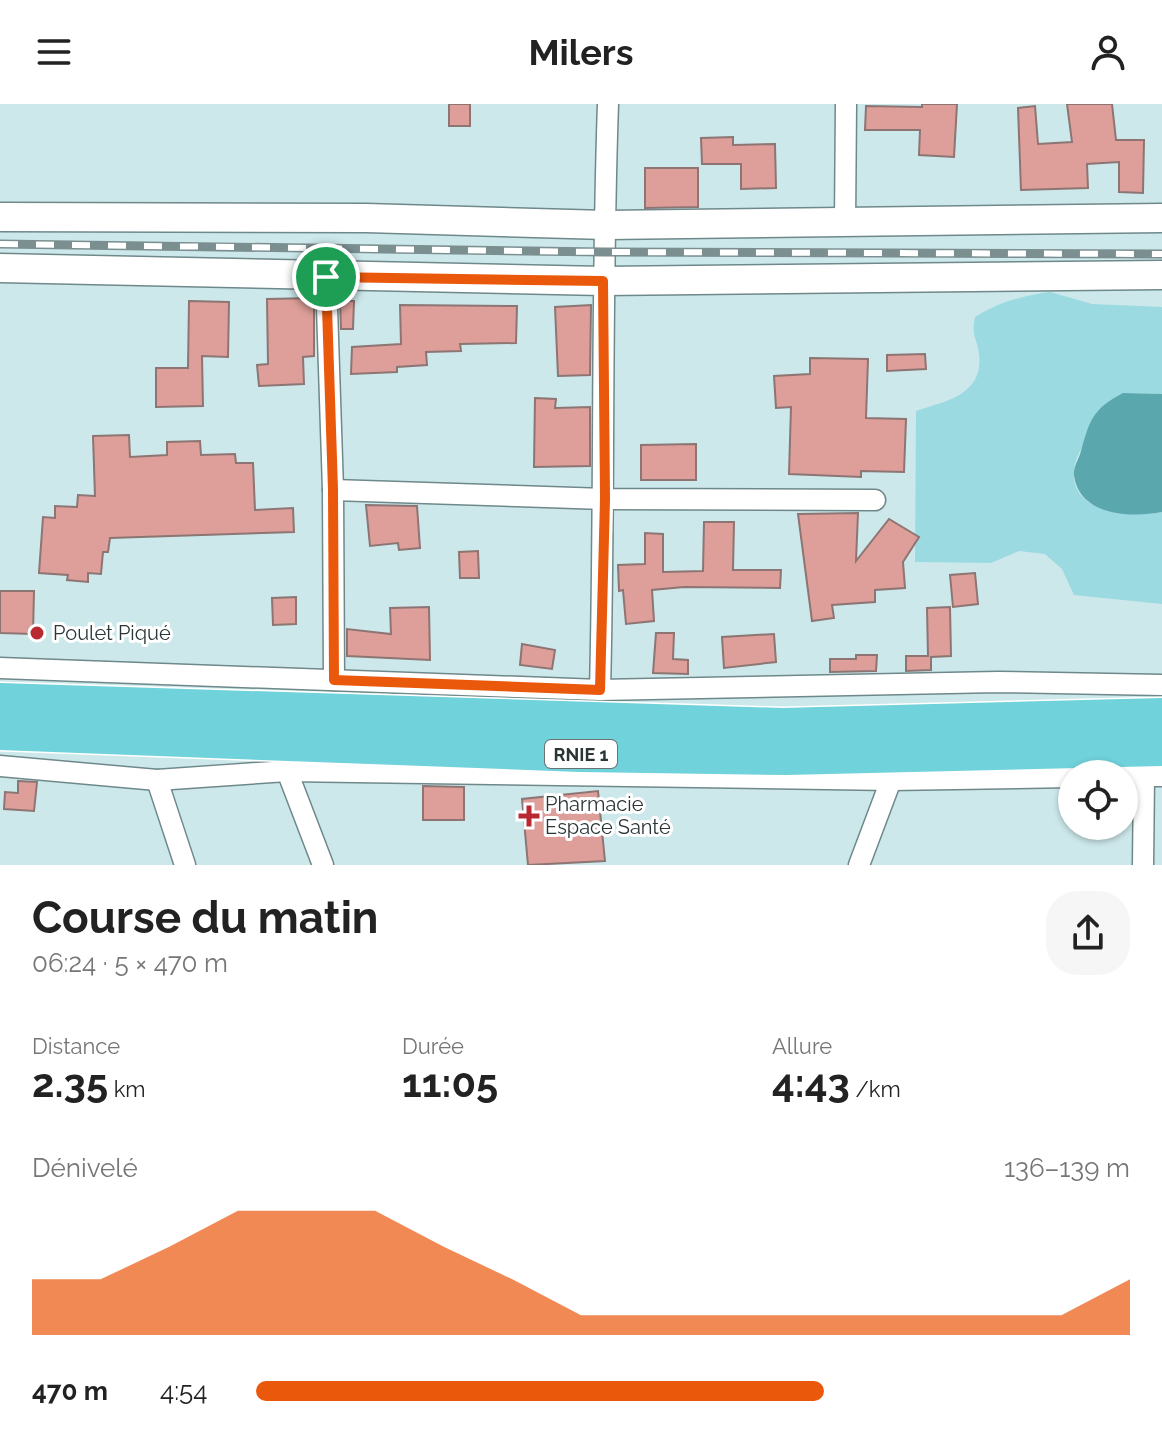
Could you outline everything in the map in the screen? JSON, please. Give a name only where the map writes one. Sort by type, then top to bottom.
[{"type":"highway","name":"RNIE 1","points":[[0,701],[782,726],[1162,716]]},
{"type":"highway","name":"RNIE 1","points":[[0,732],[1148,769]]},
{"type":"main road","points":[[0,217],[350,218],[606,225],[1162,218]]},
{"type":"main road","points":[[0,268],[603,281],[1162,275]]},
{"type":"street","points":[[600,690],[605,499],[603,281],[608,104]]},
{"type":"street","points":[[845,222],[846,104]]},
{"type":"street","points":[[326,277],[333,490],[334,680]]},
{"type":"street","points":[[333,490],[605,499],[875,500]]},
{"type":"street","points":[[0,668],[600,690],[998,682],[1162,685]]},
{"type":"street","points":[[0,766],[157,780],[287,771],[891,780],[1058,777]]},
{"type":"street","points":[[1143,865],[1148,769]]},
{"type":"street","points":[[287,771],[323,865]]},
{"type":"street","points":[[157,780],[185,865]]},
{"type":"street","points":[[859,865],[891,780]]},
{"type":"shaded area","points":[[1050,292],[1092,304],[1162,307],[1162,394],[1123,393],[1086,440],[1074,471],[1075,486],[1082,497],[1093,505],[1121,513],[1162,512],[1162,604],[1074,595],[1062,569],[1045,554],[1019,551],[991,563],[915,562],[916,411],[961,394],[975,379],[979,354],[974,333],[975,317],[1011,300]]},
{"type":"shaded area","points":[[1123,393],[1162,394],[1162,512],[1136,515],[1108,511],[1086,499],[1078,489],[1074,469],[1090,423],[1105,404]]},
{"type":"building","points":[[449,104],[470,104],[470,126],[449,126]]},
{"type":"building","points":[[922,104],[957,104],[954,157],[919,155],[920,130],[865,130],[866,106],[922,107]]},
{"type":"building","points":[[1067,104],[1112,104],[1116,140],[1144,140],[1143,193],[1119,192],[1119,162],[1087,164],[1088,188],[1021,190],[1018,108],[1035,106],[1038,144],[1072,142]]},
{"type":"building","points":[[733,137],[733,145],[775,144],[776,188],[741,189],[741,164],[702,164],[701,138]]},
{"type":"building","points":[[645,168],[698,168],[698,207],[645,208]]},
{"type":"building","points":[[314,298],[314,356],[303,357],[304,384],[259,386],[257,365],[268,364],[267,299]]},
{"type":"building","points":[[189,301],[229,302],[228,357],[202,356],[203,406],[156,407],[156,368],[188,368]]},
{"type":"building","points":[[340,301],[354,301],[353,329],[341,329]]},
{"type":"building","points":[[400,305],[517,306],[516,343],[460,344],[461,351],[426,352],[427,365],[397,367],[397,372],[351,374],[352,347],[401,344]]},
{"type":"building","points":[[591,305],[590,375],[558,376],[555,307]]},
{"type":"building","points":[[925,354],[926,369],[887,371],[887,355]]},
{"type":"building","points":[[810,358],[868,359],[866,418],[906,419],[904,472],[861,471],[861,477],[789,474],[791,407],[776,408],[774,376],[810,374]]},
{"type":"building","points":[[535,398],[556,399],[555,408],[590,407],[590,466],[534,467]]},
{"type":"building","points":[[129,435],[130,457],[167,455],[167,442],[200,441],[201,455],[235,454],[236,463],[253,463],[255,510],[293,508],[294,532],[110,538],[108,552],[103,552],[101,574],[88,573],[88,582],[67,580],[68,575],[39,573],[43,517],[55,518],[55,506],[77,507],[78,495],[95,496],[93,436]]},
{"type":"building","points":[[696,444],[696,480],[641,480],[641,445]]},
{"type":"building","points":[[366,505],[417,506],[420,548],[399,550],[398,543],[370,546]]},
{"type":"building","points":[[858,513],[856,561],[889,519],[919,537],[903,562],[905,588],[875,590],[875,602],[832,605],[834,618],[812,621],[798,514]]},
{"type":"building","points":[[704,522],[734,522],[733,570],[781,570],[780,588],[684,587],[652,590],[654,621],[626,624],[623,590],[619,591],[618,565],[645,564],[645,533],[663,534],[663,572],[703,571]]},
{"type":"building","points":[[478,551],[479,578],[460,578],[459,552]]},
{"type":"building","points":[[975,573],[978,604],[953,607],[950,575]]},
{"type":"building","points":[[0,591],[34,591],[33,634],[0,633]]},
{"type":"building","points":[[296,597],[296,624],[273,625],[272,598]]},
{"type":"building","points":[[429,607],[430,660],[347,656],[347,629],[391,634],[390,608]]},
{"type":"building","points":[[950,607],[951,656],[931,657],[931,670],[906,671],[906,656],[928,656],[927,608]]},
{"type":"building","points":[[656,633],[674,633],[673,659],[688,660],[688,674],[653,673]]},
{"type":"building","points":[[774,634],[776,662],[724,668],[722,637]]},
{"type":"building","points":[[522,644],[555,650],[552,669],[520,665]]},
{"type":"building","points":[[856,655],[877,655],[876,671],[830,672],[830,659],[856,659]]},
{"type":"building","points":[[18,781],[37,782],[34,811],[4,809],[5,792],[18,793]]},
{"type":"building","points":[[423,786],[464,787],[464,820],[423,820]]},
{"type":"building","points":[[598,791],[605,861],[528,865],[522,799]]},
{"type":"railway","points":[[0,244],[604,252],[1162,254]]},
{"type":"place","name":"Poulet Piqué","points":[[37,633]]},
{"type":"place","name":"Pharmacie Espace Santé","points":[[529,816]]},
{"type":"route","points":[[326,277],[603,281],[605,499],[600,690],[334,680],[333,490],[326,277]]}]
